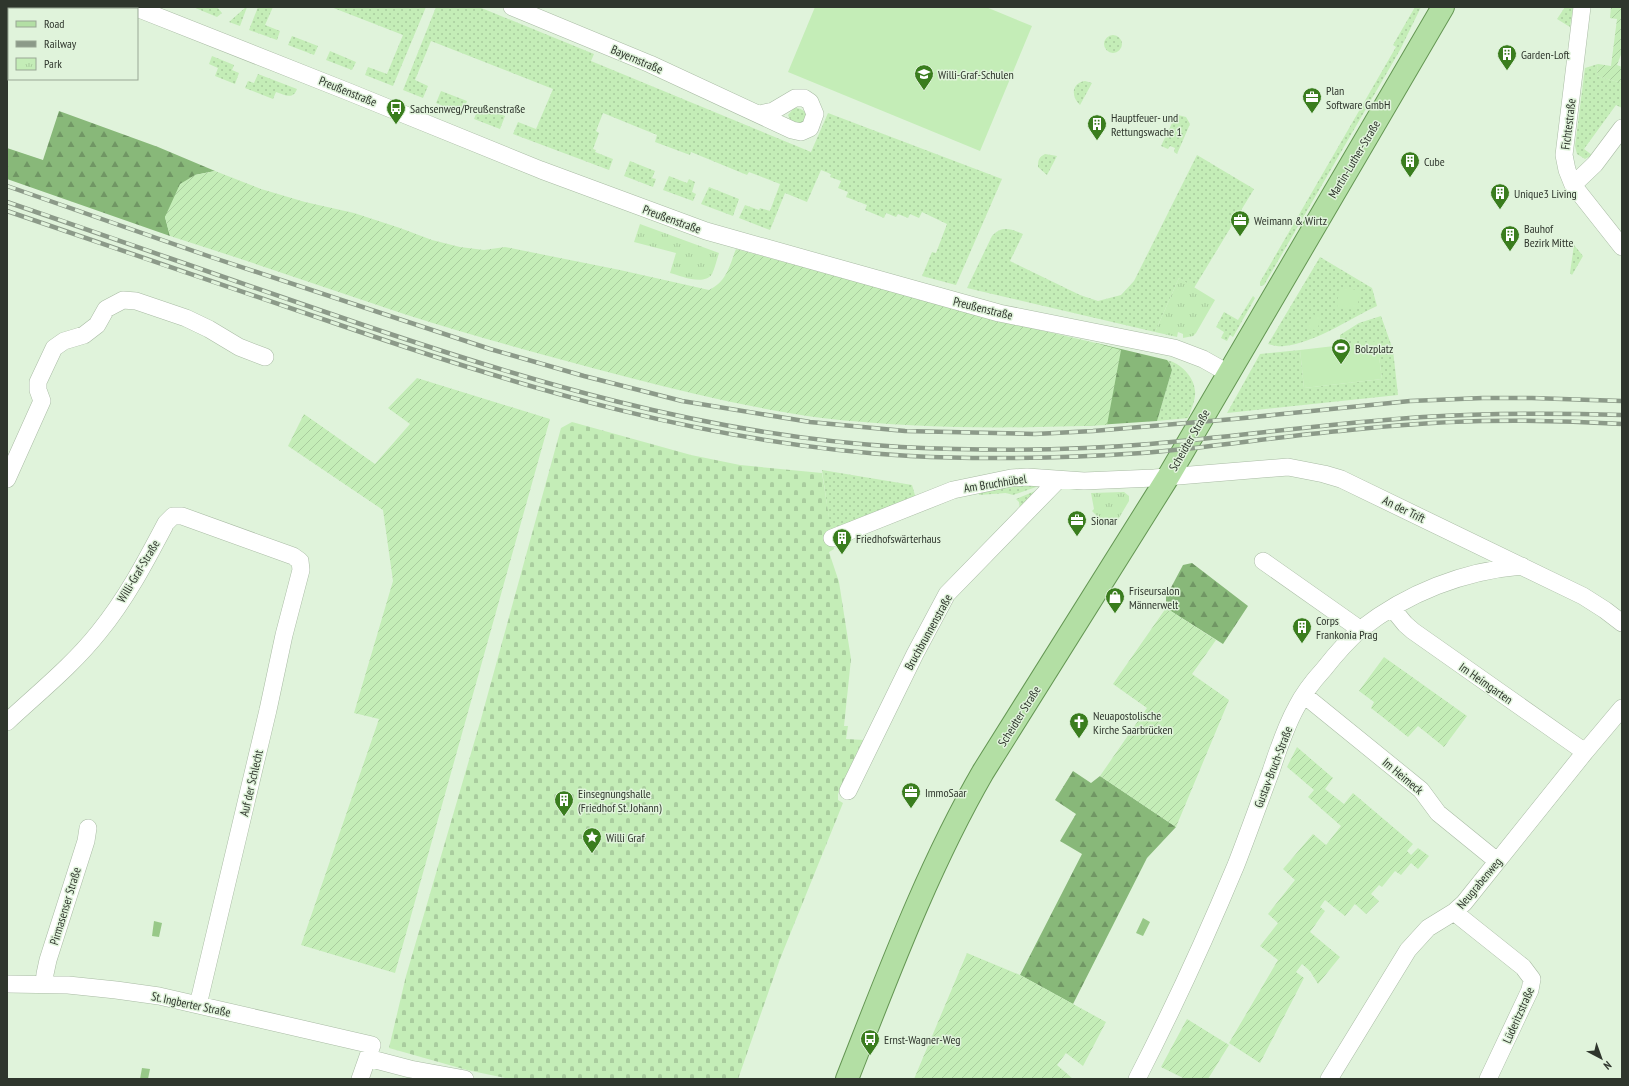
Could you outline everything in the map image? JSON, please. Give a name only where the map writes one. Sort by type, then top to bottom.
[{"type":"main road","name":"Martin-Luther-Straße","points":[[1228,373],[1443,7]]},
{"type":"main road","name":"Scheidter Straße","points":[[847,1079],[906,930],[965,804],[983,772],[1168,477],[1228,373]]},
{"type":"street","name":"Bayernstraße","points":[[512,7],[650,64],[760,114]]},
{"type":"street","name":"Fichtestraße","points":[[1582,7],[1564,156],[1567,170],[1573,185],[1622,247]]},
{"type":"street","name":"Preußenstraße","points":[[138,9],[541,170],[706,232],[1000,313],[1174,348],[1203,359],[1228,373]]},
{"type":"street","points":[[1573,185],[1595,164],[1622,128]]},
{"type":"street","points":[[7,479],[42,401],[38,390],[38,382],[54,348],[64,342],[84,335],[97,325],[106,309],[123,300],[136,301],[186,318],[209,329],[239,347],[265,357]]},
{"type":"street","name":"An der Trift","points":[[1168,477],[1288,467],[1324,474],[1364,490],[1583,596],[1622,623]]},
{"type":"street","name":"Am Bruchhübel","points":[[832,538],[953,490],[1011,478],[1027,477],[1084,481],[1168,477]]},
{"type":"street","name":"Bruchbrunnenstraße","points":[[848,791],[915,654],[947,594],[1058,480]]},
{"type":"street","name":"Willi-Graf-Straße","points":[[7,722],[71,664],[100,631],[131,587],[166,523],[173,516],[182,516],[292,556],[300,561]]},
{"type":"street","name":"Auf der Schlecht","points":[[198,1005],[284,635],[301,570],[300,561]]},
{"type":"street","points":[[1263,561],[1361,630]]},
{"type":"street","name":"Gustav-Bruch-Straße","points":[[1137,1079],[1170,1014],[1212,921],[1237,863],[1284,733],[1304,695],[1339,650],[1361,630],[1392,608],[1422,592],[1448,581],[1490,570],[1522,566]]},
{"type":"street","name":"Im Heimgarten","points":[[1392,608],[1413,631],[1585,752]]},
{"type":"street","name":"Im Heimeck","points":[[1304,695],[1421,790],[1444,819],[1498,861]]},
{"type":"street","name":"Neugrabenweg","points":[[1329,1079],[1408,950],[1428,928],[1454,912],[1464,903],[1622,708]]},
{"type":"street","name":"Pirmasenser Straße","points":[[44,984],[48,960],[86,841],[88,828]]},
{"type":"street","name":"Lüderitzstraße","points":[[1454,912],[1523,967],[1532,979],[1530,990],[1488,1079]]},
{"type":"street","name":"St. Ingberter Straße","points":[[7,984],[44,984],[116,990],[159,996],[370,1051],[410,1069],[465,1079]]},
{"type":"street","points":[[360,1079],[370,1051]]},
{"type":"green space","points":[[193,7],[217,7],[222,13],[217,17]]},
{"type":"green space","points":[[246,7],[240,26],[229,22]]},
{"type":"green space","points":[[258,7],[273,7],[265,25],[280,31],[277,40],[249,30]]},
{"type":"green space","points":[[331,7],[426,7],[393,86],[365,75],[368,67],[387,74],[403,35]]},
{"type":"green space","points":[[436,7],[479,7],[594,54],[591,61],[811,152],[828,113],[1002,179],[956,285],[922,276],[932,252],[936,253],[947,224],[922,212],[919,218],[910,214],[908,218],[898,214],[896,217],[886,213],[884,218],[865,210],[867,205],[846,197],[848,192],[838,188],[841,181],[830,177],[831,174],[821,170],[807,202],[785,193],[770,230],[739,218],[745,205],[759,210],[760,208],[770,211],[780,184],[749,172],[747,175],[691,152],[690,155],[655,142],[657,135],[603,113],[596,131],[599,133],[593,149],[596,150],[595,152],[613,159],[609,170],[513,134],[518,122],[536,129],[553,89],[431,41],[415,80],[428,86],[423,98],[403,90]]},
{"type":"green space","name":"Willi-Graf-Schulen","points":[[815,7],[986,7],[1032,26],[980,151],[788,72]]},
{"type":"green space","points":[[1415,7],[1421,7],[1400,50],[1264,285],[1260,286],[1260,282],[1396,47],[1393,45]]},
{"type":"green space","points":[[1565,7],[1573,7],[1570,27],[1557,19]]},
{"type":"green space","points":[[1611,7],[1622,7],[1622,52],[1617,65],[1622,67],[1622,83],[1597,76],[1598,64],[1611,66],[1617,19],[1610,18]]},
{"type":"green space","points":[[1113,35],[1119,38],[1122,44],[1119,50],[1113,53],[1107,50],[1104,44],[1107,38]]},
{"type":"green space","points":[[292,36],[318,46],[314,55],[288,45]]},
{"type":"green space","points":[[330,51],[356,62],[352,70],[326,60]]},
{"type":"green space","points":[[212,56],[234,65],[232,70],[239,73],[235,84],[215,76],[218,68],[209,64]]},
{"type":"green space","points":[[1598,64],[1597,76],[1622,83],[1622,108],[1616,105],[1584,149],[1592,155],[1585,159],[1577,154],[1575,146],[1585,68]]},
{"type":"green space","points":[[258,74],[297,89],[291,96],[276,92],[273,99],[245,88],[248,81],[254,83]]},
{"type":"green space","points":[[1085,81],[1092,83],[1080,105],[1075,98],[1074,91],[1077,84]]},
{"type":"green space","points":[[441,91],[467,101],[462,114],[436,103]]},
{"type":"green space","points":[[479,106],[505,116],[500,129],[474,119]]},
{"type":"green space","points":[[794,108],[799,108],[802,110],[807,117],[801,125],[791,122],[788,115]]},
{"type":"green space","points":[[59,111],[158,147],[215,171],[195,175],[165,217],[170,236],[7,179],[7,148],[43,160]]},
{"type":"green space","points":[[1178,115],[1186,117],[1190,124],[1177,154],[1174,152],[1175,148],[1170,146],[1168,149],[1161,146],[1173,121]]},
{"type":"green space","points":[[1045,154],[1057,156],[1047,175],[1038,167],[1039,159]]},
{"type":"green space","points":[[1197,155],[1254,189],[1194,288],[1179,278],[1155,332],[967,288],[992,236],[999,230],[1007,229],[1023,234],[1010,261],[1080,295],[1098,301],[1121,295],[1134,281]]},
{"type":"green space","points":[[630,161],[655,171],[652,178],[656,179],[653,187],[624,176]]},
{"type":"green space","points":[[215,171],[261,189],[305,202],[354,213],[432,240],[460,247],[484,250],[505,247],[620,270],[709,290],[724,278],[736,249],[1001,321],[1121,350],[1107,425],[964,427],[858,422],[822,418],[772,410],[697,394],[596,369],[486,339],[404,314],[170,236],[165,217],[180,184],[195,175]]},
{"type":"green space","points":[[669,176],[687,183],[689,179],[695,182],[692,192],[696,194],[693,201],[663,190]]},
{"type":"green space","points":[[709,187],[739,199],[733,216],[701,204]]},
{"type":"green space","points":[[640,224],[719,253],[712,274],[708,278],[698,280],[670,273],[676,253],[634,242]]},
{"type":"green space","points":[[1574,245],[1583,256],[1572,275],[1570,273]]},
{"type":"green space","points":[[1320,257],[1372,288],[1377,306],[1332,330],[1308,340],[1282,346],[1268,344]]},
{"type":"green space","points":[[1179,278],[1215,300],[1196,333],[1193,336],[1183,338],[1183,334],[1178,332],[1177,337],[1155,332]]},
{"type":"green space","points":[[1339,288],[1360,290],[1357,310],[1337,308]]},
{"type":"green space","points":[[1253,296],[1255,298],[1233,337],[1230,335],[1227,341],[1221,338],[1224,332],[1216,327],[1224,312],[1238,320]]},
{"type":"green space","points":[[1312,314],[1321,317],[1317,331],[1308,328]]},
{"type":"green space","points":[[1381,316],[1393,350],[1398,395],[1227,413],[1260,354],[1300,350],[1304,388],[1382,379],[1377,342],[1340,345],[1340,335],[1359,323]]},
{"type":"green space","name":"Bolzplatz","points":[[1377,341],[1382,379],[1304,388],[1300,350]]},
{"type":"green space","points":[[1096,343],[1167,360],[1172,370],[1157,421],[1082,426]]},
{"type":"green space","points":[[1167,360],[1177,364],[1186,371],[1194,385],[1195,397],[1188,418],[1157,421],[1172,370]]},
{"type":"green space","points":[[417,378],[550,419],[395,973],[301,945],[379,719],[354,713],[393,581],[383,510],[288,446],[304,414],[375,464],[410,424],[388,408]]},
{"type":"green space","points":[[572,422],[691,455],[740,465],[822,473],[834,549],[829,552],[839,582],[851,659],[844,726],[848,726],[846,739],[865,740],[859,748],[838,794],[838,800],[843,803],[780,959],[738,1079],[510,1079],[467,1070],[389,1048],[406,976],[481,719],[561,428]]},
{"type":"green space","points":[[822,470],[912,485],[916,499],[831,533]]},
{"type":"green space","points":[[1035,483],[1039,486],[1013,495],[1006,493],[979,495],[980,488]]},
{"type":"green space","points":[[1040,489],[1020,510],[1019,502],[1016,499]]},
{"type":"green space","points":[[1124,492],[1129,496],[1129,501],[1116,523],[1114,522],[1111,526],[1101,520],[1092,511],[1094,509],[1091,493]]},
{"type":"green space","points":[[1192,563],[1248,606],[1223,644],[1166,608],[1166,597],[1183,565]]},
{"type":"green space","points":[[1166,608],[1216,640],[1192,674],[1229,700],[1176,827],[1100,776],[1147,708],[1113,684]]},
{"type":"green space","points":[[1384,657],[1467,716],[1444,747],[1418,726],[1408,737],[1371,708],[1374,702],[1359,691]]},
{"type":"green space","points":[[1297,747],[1333,778],[1325,789],[1344,804],[1353,793],[1413,844],[1407,851],[1411,855],[1418,848],[1429,856],[1418,869],[1411,863],[1401,875],[1395,871],[1382,887],[1379,885],[1371,894],[1379,901],[1366,914],[1355,904],[1345,916],[1325,900],[1320,907],[1325,911],[1310,932],[1340,957],[1318,984],[1310,971],[1302,964],[1296,972],[1304,978],[1260,1063],[1229,1043],[1278,960],[1260,946],[1278,923],[1268,914],[1295,880],[1283,869],[1313,834],[1326,845],[1341,826],[1308,797],[1314,790],[1287,767]]},
{"type":"green space","points":[[1073,771],[1091,783],[1100,776],[1176,827],[1147,858],[1073,1004],[1020,975],[1082,854],[1060,841],[1076,814],[1055,800]]},
{"type":"green space","points":[[967,953],[1020,975],[1106,1022],[1083,1066],[1066,1053],[1057,1065],[1073,1079],[914,1079]]},
{"type":"green space","points":[[1187,1019],[1229,1045],[1208,1079],[1185,1079],[1161,1067]]},
{"type":"shaded area","points":[[1143,918],[1150,922],[1143,936],[1136,933]]},
{"type":"shaded area","points":[[154,921],[162,923],[159,937],[152,936]]},
{"type":"shaded area","points":[[142,1068],[150,1069],[148,1079],[140,1079]]},
{"type":"railway","points":[[7,186],[211,257],[490,349],[584,376],[682,401],[810,422],[905,431],[1035,434],[1093,431],[1234,419],[1410,401],[1483,398],[1622,401]]},
{"type":"railway","points":[[7,202],[475,362],[615,401],[686,417],[757,431],[829,441],[901,447],[994,450],[1057,449],[1150,444],[1423,417],[1522,414],[1622,415]]},
{"type":"railway","points":[[7,211],[407,348],[548,391],[619,410],[691,426],[763,440],[836,450],[939,457],[1055,457],[1167,451],[1315,433],[1428,423],[1569,421],[1622,424]]},
{"type":"place","name":"Garden-Loft","points":[[1507,71]]},
{"type":"place","name":"Willi-Graf-Schulen","points":[[924,91]]},
{"type":"place","name":"Plan Software GmbH","points":[[1312,114]]},
{"type":"place","name":"Sachsenweg/Preußenstraße","points":[[396,125]]},
{"type":"place","name":"Hauptfeuer- und Rettungswache 1","points":[[1097,141]]},
{"type":"place","name":"Cube","points":[[1410,178]]},
{"type":"place","name":"Unique3 Living","points":[[1500,210]]},
{"type":"place","name":"Weimann & Wirtz","points":[[1240,237]]},
{"type":"place","name":"Bauhof Bezirk Mitte","points":[[1510,252]]},
{"type":"place","name":"Bolzplatz","points":[[1341,365]]},
{"type":"place","name":"Sionar","points":[[1077,537]]},
{"type":"place","name":"Friedhofswärterhaus","points":[[842,555]]},
{"type":"place","name":"Friseursalon Männerwelt","points":[[1115,614]]},
{"type":"place","name":"Corps Frankonia Prag","points":[[1302,644]]},
{"type":"place","name":"Neuapostolische Kirche Saarbrücken","points":[[1079,739]]},
{"type":"place","name":"ImmoSaar","points":[[911,809]]},
{"type":"place","name":"Einsegnungshalle (Friedhof St. Johann)","points":[[564,817]]},
{"type":"place","name":"Willi Graf","points":[[592,854]]},
{"type":"place","name":"Ernst-Wagner-Weg","points":[[870,1056]]}]
